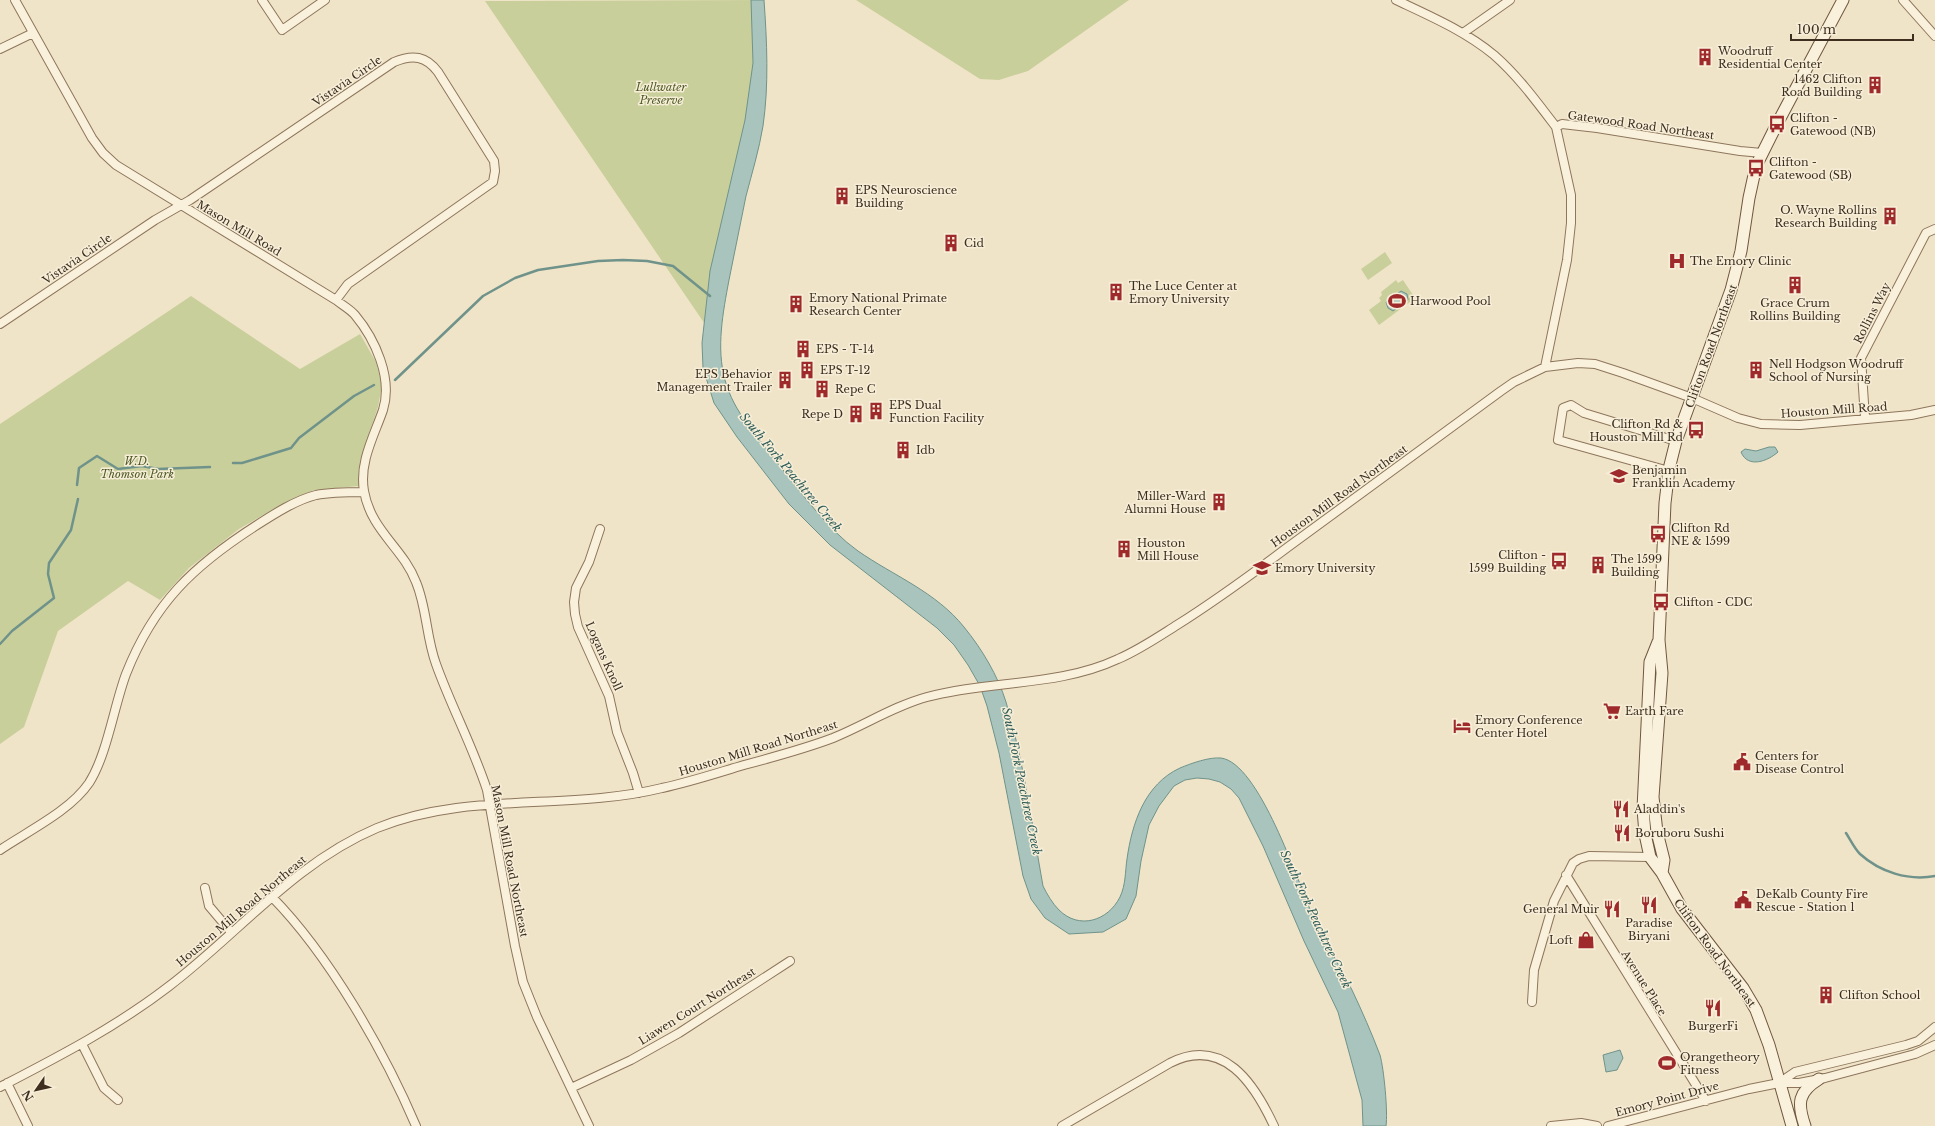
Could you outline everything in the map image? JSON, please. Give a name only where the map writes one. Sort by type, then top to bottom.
[{"type":"main road","name":"Clifton Road Northeast","points":[[1662,873],[1664,860],[1657,832],[1653,797],[1662,673],[1659,640],[1665,503],[1669,471],[1676,441],[1731,290],[1741,251],[1751,187],[1762,153],[1843,0]]},
{"type":"main road","name":"Clifton Road Northeast","points":[[1659,640],[1650,662],[1643,794],[1645,834],[1650,857],[1662,873],[1682,909],[1750,998],[1766,1034],[1792,1126]]},
{"type":"main road","points":[[1805,1126],[1799,1103],[1804,1091],[1819,1079]]},
{"type":"street","name":"Mason Mill Road","points":[[15,0],[92,138],[103,153],[116,165],[336,300],[354,314],[369,334],[379,357],[385,382],[383,408],[364,461],[364,492]]},
{"type":"street","points":[[262,0],[282,30],[325,0]]},
{"type":"street","name":"Gatewood Road Northeast","points":[[1396,0],[1463,33],[1480,44],[1506,66],[1556,127],[1562,124],[1597,128],[1740,151],[1762,153]]},
{"type":"street","points":[[1463,33],[1510,0]]},
{"type":"street","points":[[1903,0],[1935,36]]},
{"type":"street","points":[[0,49],[34,32]]},
{"type":"street","name":"Vistavia Circle","points":[[0,324],[394,62],[410,56],[422,58],[428,61],[438,72],[460,104],[494,161],[495,171],[493,182],[348,284],[336,300]]},
{"type":"street","points":[[1545,367],[1564,274],[1572,223],[1571,196],[1556,127]]},
{"type":"street","name":"Rollins Way","points":[[1864,418],[1861,358],[1926,233],[1935,228]]},
{"type":"street","name":"Houston Mill Road Northeast","points":[[3,1085],[82,1044],[170,986],[272,897],[326,854],[379,827],[425,813],[491,805],[608,797],[665,788],[821,742],[914,700],[962,690],[1079,673],[1104,665],[1151,642],[1223,595],[1501,391],[1514,382],[1545,367],[1563,364],[1595,364],[1692,398]]},
{"type":"street","name":"Houston Mill Road","points":[[1692,398],[1738,418],[1776,425],[1800,425],[1864,418],[1911,415],[1935,410]]},
{"type":"street","points":[[1669,471],[1558,440],[1564,408],[1571,405],[1584,413],[1676,441]]},
{"type":"street","points":[[0,850],[61,810],[80,795],[89,783],[105,743],[126,675],[146,631],[169,598],[191,573],[243,534],[278,512],[315,495],[364,492]]},
{"type":"street","name":"Mason Mill Road Northeast","points":[[364,492],[368,507],[376,523],[409,567],[416,582],[436,664],[480,769],[491,805],[515,946],[523,982],[537,1017],[589,1126]]},
{"type":"street","name":"Logans Knoll","points":[[600,529],[589,562],[576,588],[575,614],[578,627],[610,696],[617,732],[633,773],[638,793]]},
{"type":"street","points":[[1532,1002],[1534,970],[1554,901],[1573,863],[1579,859],[1589,856],[1650,857]]},
{"type":"street","name":"Avenue Place","points":[[1566,875],[1706,1101]]},
{"type":"street","points":[[205,888],[209,906],[231,932]]},
{"type":"street","points":[[272,897],[311,943],[337,980],[369,1033],[398,1087],[416,1126]]},
{"type":"street","name":"Liawen Court Northeast","points":[[571,1088],[631,1060],[679,1033],[790,961]]},
{"type":"street","points":[[1779,1083],[1795,1072],[1918,1041],[1935,1027]]},
{"type":"street","points":[[82,1044],[104,1088],[118,1100]]},
{"type":"street","points":[[1779,1083],[1797,1083],[1819,1079],[1916,1054],[1935,1045]]},
{"type":"street","points":[[1062,1126],[1170,1063],[1188,1055],[1216,1057],[1227,1062],[1238,1070],[1248,1082],[1274,1126]]},
{"type":"street","name":"Emory Point Drive","points":[[1608,1126],[1779,1083]]},
{"type":"street","points":[[3,1085],[28,1126]]},
{"type":"street","points":[[1551,1126],[1581,1123],[1598,1126]]},
{"type":"green space","name":"Lullwater Preserve","points":[[758,0],[758,69],[713,336],[485,1]]},
{"type":"green space","points":[[856,0],[1129,0],[1028,71],[999,80],[980,79]]},
{"type":"green space","points":[[1385,252],[1392,263],[1368,280],[1361,269]]},
{"type":"green space","points":[[1396,280],[1398,283],[1403,280],[1413,295],[1410,297],[1410,302],[1379,325],[1369,310],[1381,301],[1379,298],[1382,295],[1381,292]]},
{"type":"green space","name":"W.D. Thomson Park","points":[[191,296],[300,369],[360,334],[376,362],[382,385],[378,407],[360,461],[359,486],[314,490],[277,507],[239,529],[189,568],[160,600],[128,581],[58,631],[24,727],[0,744],[0,424]]},
{"type":"water","name":"South Fork Peachtree Creek","points":[[751,0],[764,0],[767,79],[763,126],[746,196],[721,330],[722,368],[734,403],[747,423],[776,461],[814,509],[835,532],[858,551],[914,585],[941,604],[964,627],[977,644],[994,673],[1006,702],[1018,747],[1043,886],[1054,904],[1067,916],[1075,920],[1092,920],[1101,917],[1115,905],[1120,897],[1123,887],[1132,832],[1142,806],[1149,794],[1168,775],[1195,762],[1211,758],[1221,758],[1235,765],[1249,780],[1263,801],[1276,826],[1316,924],[1352,990],[1377,1047],[1380,1055],[1384,1080],[1386,1126],[1363,1126],[1362,1100],[1338,1012],[1304,941],[1263,846],[1239,798],[1231,789],[1220,782],[1197,778],[1185,780],[1174,786],[1159,806],[1149,825],[1141,861],[1136,896],[1126,919],[1103,932],[1069,934],[1045,918],[1031,899],[1023,876],[999,753],[987,706],[980,686],[968,665],[954,645],[937,628],[830,545],[789,504],[737,437],[714,403],[703,368],[702,343],[710,271],[745,120],[753,63]]},
{"type":"water","name":"Harwood Pool","points":[[1401,291],[1407,294],[1408,300],[1393,311],[1388,308],[1386,302]]},
{"type":"water","points":[[1769,447],[1775,447],[1778,452],[1769,458],[1758,462],[1748,460],[1741,452],[1745,449],[1756,451]]},
{"type":"water","points":[[1620,1050],[1623,1058],[1617,1070],[1606,1072],[1603,1055]]},
{"type":"waterway","points":[[395,380],[483,296],[515,278],[538,270],[598,261],[647,261],[673,266],[710,296]]},
{"type":"waterway","points":[[233,463],[242,463],[291,448],[299,438],[354,396],[374,385]]},
{"type":"waterway","points":[[77,485],[79,468],[97,456],[118,469],[142,466],[158,469],[210,467]]},
{"type":"waterway","points":[[0,644],[12,631],[54,598],[48,574],[49,563],[71,530],[78,499]]},
{"type":"waterway","points":[[1846,833],[1860,854],[1876,866],[1895,874],[1905,876],[1935,876]]},
{"type":"place","name":"Woodruff Residential Center","points":[[1705,57]]},
{"type":"place","name":"1462 Clifton Road Building","points":[[1875,85]]},
{"type":"place","name":"Clifton - Gatewood (NB)","points":[[1777,124]]},
{"type":"place","name":"Clifton - Gatewood (SB)","points":[[1756,168]]},
{"type":"place","name":"EPS Neuroscience Building","points":[[842,196]]},
{"type":"place","name":"O. Wayne Rollins Research Building","points":[[1890,216]]},
{"type":"place","name":"Cid","points":[[951,243]]},
{"type":"place","name":"The Emory Clinic","points":[[1677,261]]},
{"type":"place","name":"Grace Crum Rollins Building","points":[[1795,285]]},
{"type":"place","name":"The Luce Center at Emory University","points":[[1116,292]]},
{"type":"place","name":"Harwood Pool","points":[[1397,301]]},
{"type":"place","name":"Emory National Primate Research Center","points":[[796,304]]},
{"type":"place","name":"EPS - T-14","points":[[803,349]]},
{"type":"place","name":"EPS T-12","points":[[807,370]]},
{"type":"place","name":"Nell Hodgson Woodruff School of Nursing","points":[[1756,370]]},
{"type":"place","name":"EPS Behavior Management Trailer","points":[[785,380]]},
{"type":"place","name":"Repe C","points":[[822,389]]},
{"type":"place","name":"EPS Dual Function Facility","points":[[876,411]]},
{"type":"place","name":"Repe D","points":[[856,414]]},
{"type":"place","name":"Clifton Rd & Houston Mill Rd","points":[[1696,430]]},
{"type":"place","name":"Idb","points":[[903,450]]},
{"type":"place","name":"Benjamin Franklin Academy","points":[[1619,476]]},
{"type":"place","name":"Miller-Ward Alumni House","points":[[1219,502]]},
{"type":"place","name":"Clifton Rd NE & 1599","points":[[1658,534]]},
{"type":"place","name":"Houston Mill House","points":[[1124,549]]},
{"type":"place","name":"Clifton - 1599 Building","points":[[1559,561]]},
{"type":"place","name":"The 1599 Building","points":[[1598,565]]},
{"type":"place","name":"Emory University","points":[[1262,568]]},
{"type":"place","name":"Clifton - CDC","points":[[1661,602]]},
{"type":"place","name":"Earth Fare","points":[[1612,711]]},
{"type":"place","name":"Emory Conference Center Hotel","points":[[1462,726]]},
{"type":"place","name":"Centers for Disease Control","points":[[1742,762]]},
{"type":"place","name":"Aladdin's","points":[[1621,809]]},
{"type":"place","name":"Boruboru Sushi","points":[[1622,833]]},
{"type":"place","name":"DeKalb County Fire Rescue - Station 1","points":[[1743,900]]},
{"type":"place","name":"Paradise Biryani","points":[[1649,905]]},
{"type":"place","name":"General Muir","points":[[1612,909]]},
{"type":"place","name":"Loft","points":[[1586,940]]},
{"type":"place","name":"Clifton School","points":[[1826,995]]},
{"type":"place","name":"BurgerFi","points":[[1713,1008]]},
{"type":"place","name":"Orangetheory Fitness","points":[[1667,1063]]}]
